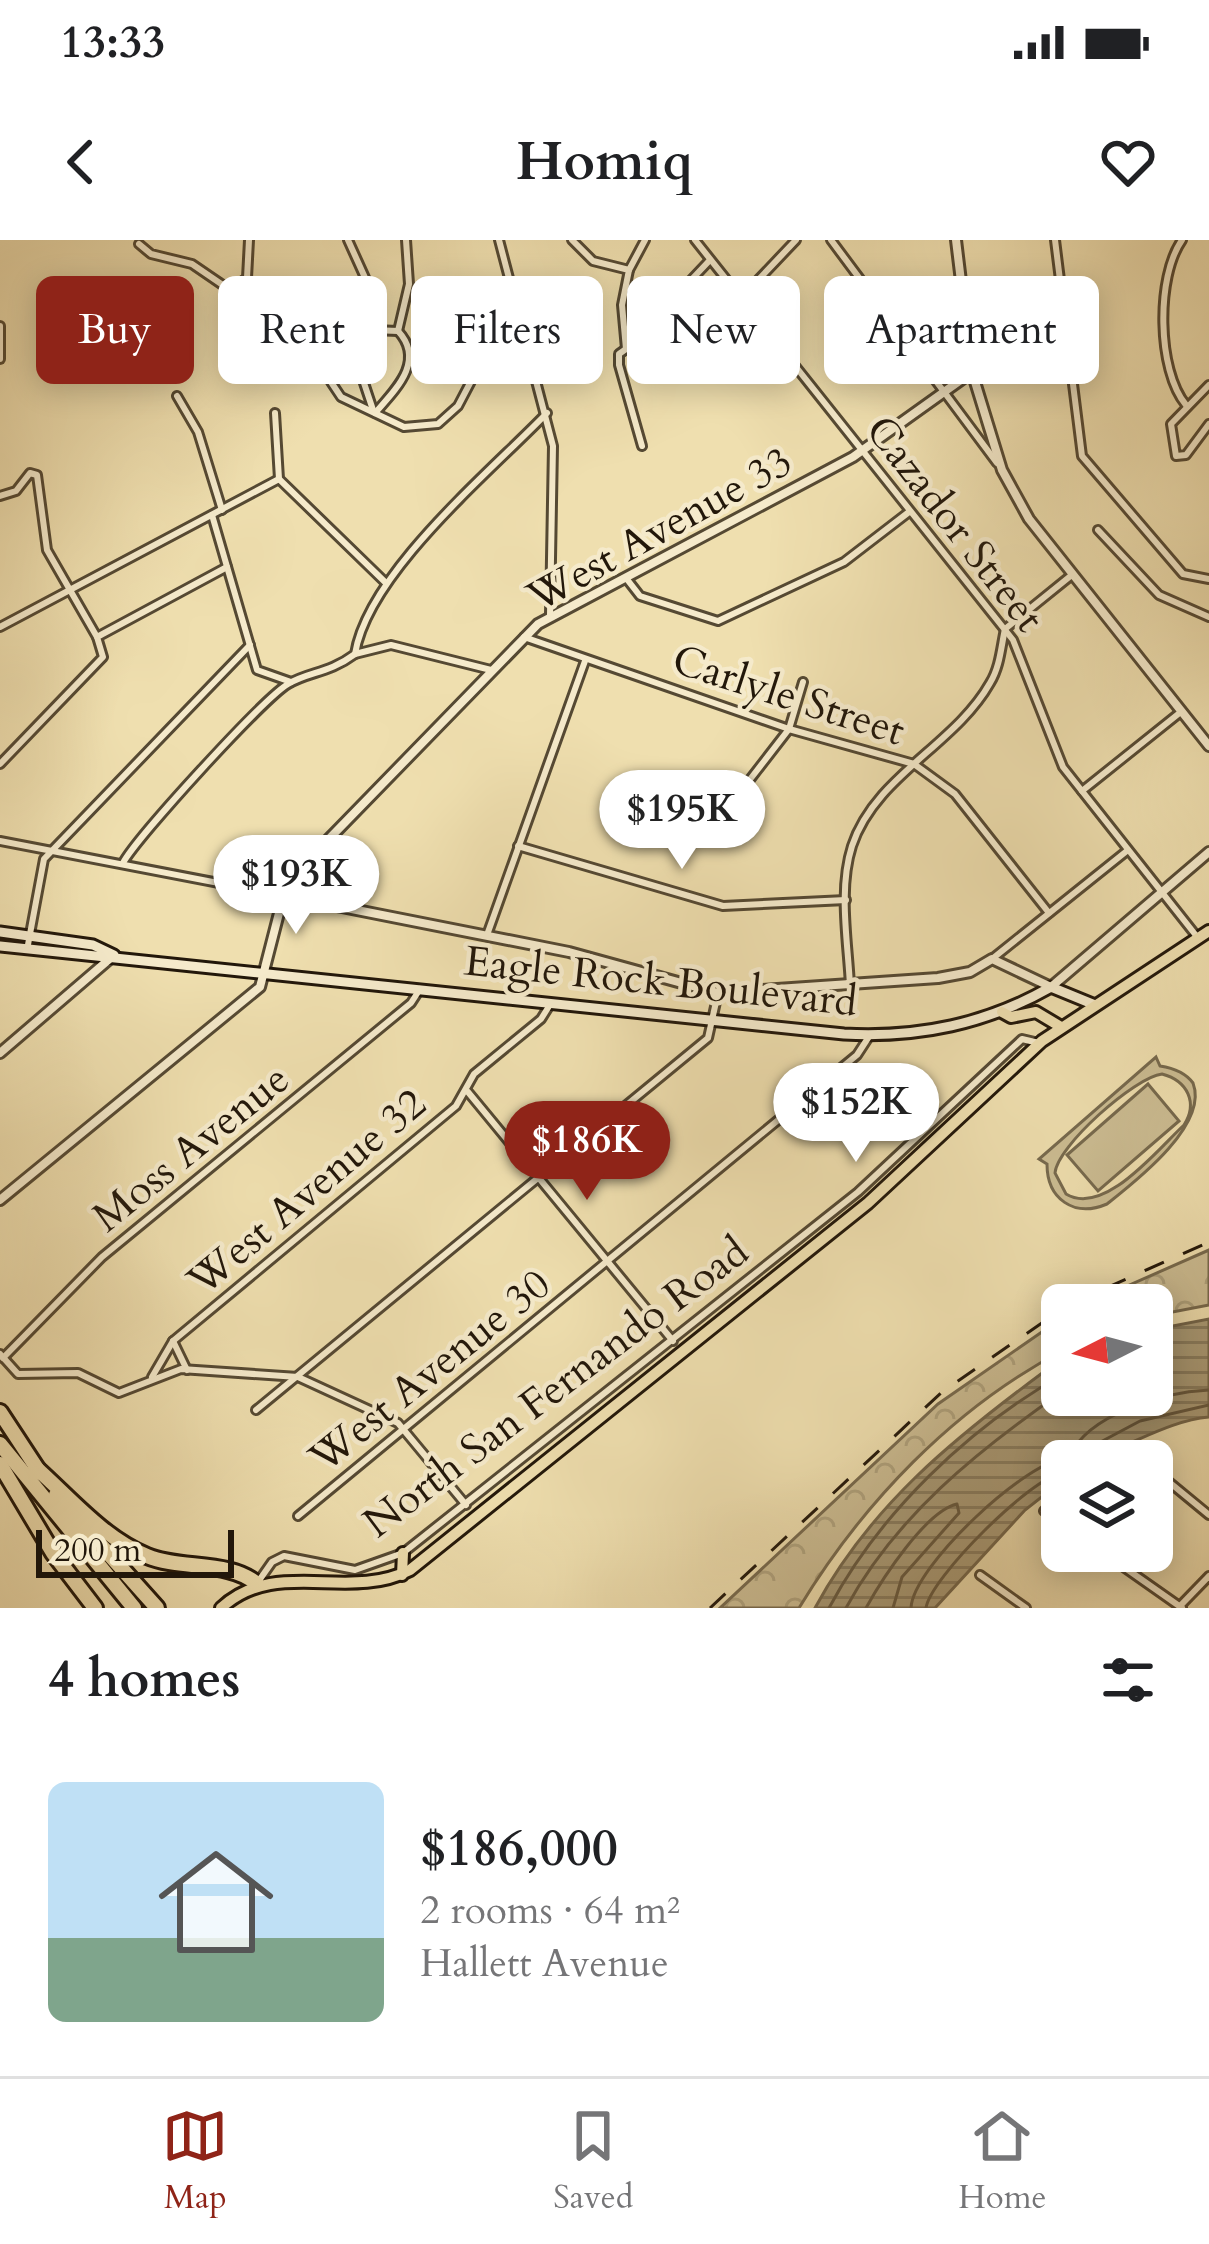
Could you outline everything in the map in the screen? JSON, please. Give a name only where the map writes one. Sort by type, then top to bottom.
[{"type":"highway","points":[[0,1412],[35,1467],[78,1512],[113,1538],[150,1558],[237,1573],[256,1584]]},
{"type":"highway","points":[[0,1444],[52,1514],[134,1608]]},
{"type":"highway","points":[[0,1464],[44,1539],[94,1608]]},
{"type":"highway","points":[[78,1512],[92,1536],[157,1608]]},
{"type":"main road","name":"Eagle Rock Boulevard","points":[[0,932],[93,945],[114,955]]},
{"type":"main road","name":"North San Fernando Road","points":[[221,1608],[256,1584],[299,1580],[360,1586],[402,1575],[868,1203],[1041,1042],[1203,935]]},
{"type":"main road","name":"Eagle Rock Boulevard","points":[[0,946],[870,1035],[937,1030],[1001,1012],[1052,986]]},
{"type":"main road","points":[[1052,986],[1095,1005]]},
{"type":"main road","points":[[1001,1012],[1011,1017],[1033,1012],[1061,1027]]},
{"type":"main road","points":[[1041,1042],[1044,1016]]},
{"type":"main road","points":[[402,1575],[404,1553]]},
{"type":"street","points":[[139,244],[151,254],[192,264],[230,290],[247,278],[249,240]]},
{"type":"street","points":[[348,240],[366,276]]},
{"type":"street","points":[[375,413],[407,370],[408,348],[398,331],[410,284],[406,240]]},
{"type":"street","points":[[499,240],[510,276]]},
{"type":"street","points":[[572,240],[593,261],[629,270]]},
{"type":"street","points":[[626,349],[622,304],[629,270],[645,240]]},
{"type":"street","name":"Cazador Street","points":[[695,240],[723,276]]},
{"type":"street","points":[[762,276],[796,240]]},
{"type":"street","points":[[831,240],[945,386],[1029,518],[1209,746]]},
{"type":"street","points":[[956,240],[960,276]]},
{"type":"street","points":[[1055,240],[1059,276]]},
{"type":"street","points":[[1182,240],[1170,260],[1162,292],[1174,385],[1186,405]]},
{"type":"street","points":[[642,446],[619,354],[710,260]]},
{"type":"street","points":[[0,326],[0,358]]},
{"type":"street","points":[[387,331],[398,331]]},
{"type":"street","name":"Cazador Street","points":[[800,373],[1005,629],[1029,669],[1052,746],[1162,893],[1203,935]]},
{"type":"street","points":[[332,384],[341,398],[413,428],[430,427],[452,414],[468,384]]},
{"type":"street","points":[[364,384],[375,413]]},
{"type":"street","points":[[537,384],[553,446],[550,615]]},
{"type":"street","name":"West Avenue 33","points":[[267,971],[286,882],[524,637],[550,615],[862,452],[949,384]]},
{"type":"street","points":[[976,384],[1002,470]]},
{"type":"street","points":[[1072,384],[1082,456],[1183,574],[1209,579]]},
{"type":"street","points":[[1209,386],[1171,424],[1174,453],[1186,455],[1209,424]]},
{"type":"street","points":[[177,396],[198,433],[222,510]]},
{"type":"street","points":[[275,413],[279,479],[386,584]]},
{"type":"street","points":[[356,654],[359,628],[386,584],[547,413]]},
{"type":"street","points":[[0,496],[16,491],[30,473],[37,475],[43,538],[97,637],[103,657],[0,764]]},
{"type":"street","points":[[0,625],[279,479]]},
{"type":"street","points":[[625,575],[640,596],[712,621],[724,620],[844,562],[909,512]]},
{"type":"street","points":[[212,515],[257,670],[291,682],[322,675],[356,654],[392,645],[490,670]]},
{"type":"street","points":[[1098,530],[1159,595],[1209,617]]},
{"type":"street","points":[[97,637],[227,567]]},
{"type":"street","points":[[850,987],[848,863],[860,827],[988,686],[1005,629],[1073,574]]},
{"type":"street","name":"Carlyle Street","points":[[524,637],[789,729],[914,764],[955,794],[1049,913]]},
{"type":"street","points":[[27,950],[44,859],[250,645]]},
{"type":"street","points":[[487,934],[585,661]]},
{"type":"street","points":[[123,863],[158,818],[291,682]]},
{"type":"street","points":[[748,782],[789,729],[803,682]]},
{"type":"street","points":[[1082,791],[1182,711]]},
{"type":"street","points":[[0,841],[487,934],[718,993],[850,987],[959,975],[992,959],[1128,850]]},
{"type":"street","points":[[518,846],[723,906],[846,900]]},
{"type":"street","points":[[992,959],[1052,986],[1209,852]]},
{"type":"street","points":[[0,1053],[114,955]]},
{"type":"street","points":[[0,1200],[260,987],[267,971]]},
{"type":"street","name":"Moss Avenue","points":[[2,1356],[102,1257],[411,1004],[420,989]]},
{"type":"street","points":[[256,1410],[708,1038],[718,993]]},
{"type":"street","name":"West Avenue 32","points":[[152,1377],[172,1341],[468,1092],[474,1073],[541,1019],[551,1003]]},
{"type":"street","name":"West Avenue 30","points":[[298,1516],[857,1055],[870,1035]]},
{"type":"street","name":"North San Fernando Road","points":[[256,1584],[268,1566],[284,1556],[356,1570],[404,1553],[876,1177],[1022,1040],[1041,1042]]},
{"type":"street","points":[[468,1092],[682,1354]]},
{"type":"street","points":[[172,1341],[188,1370]]},
{"type":"street","points":[[2,1356],[18,1374],[79,1372],[119,1393],[152,1377],[188,1370],[298,1377],[343,1394],[404,1428],[466,1504]]},
{"type":"street","points":[[1173,1485],[1209,1515]]},
{"type":"street","points":[[1131,1572],[1181,1607],[1209,1576]]},
{"type":"street","points":[[980,1575],[1026,1608]]},
{"type":"green space","points":[[1156,1057],[1160,1066],[1178,1071],[1193,1083],[1195,1099],[1190,1116],[1180,1134],[1151,1167],[1107,1204],[1084,1209],[1065,1202],[1052,1187],[1047,1164],[1039,1159]],"holes":[[[1162,1074],[1188,1094],[1190,1109],[1184,1125],[1113,1189],[1081,1199],[1066,1194],[1055,1173],[1069,1147],[1117,1100]]]},
{"type":"green space","points":[[1148,1084],[1179,1121],[1098,1191],[1067,1155]]},
{"type":"green space","points":[[1209,1250],[1209,1305],[1173,1312],[1173,1284],[1132,1284]]},
{"type":"green space","points":[[1041,1333],[1041,1363],[984,1401],[913,1462],[851,1532],[799,1608],[720,1608],[938,1404]]},
{"type":"water","points":[[1209,1319],[1209,1417],[1136,1440],[1041,1440],[1041,1497],[935,1608],[815,1608],[861,1538],[916,1477],[1041,1374],[1041,1416],[1173,1416],[1173,1326]]},
{"type":"railway","points":[[1115,1284],[1209,1242]]},
{"type":"railway","points":[[710,1608],[942,1392],[1041,1324]]}]
